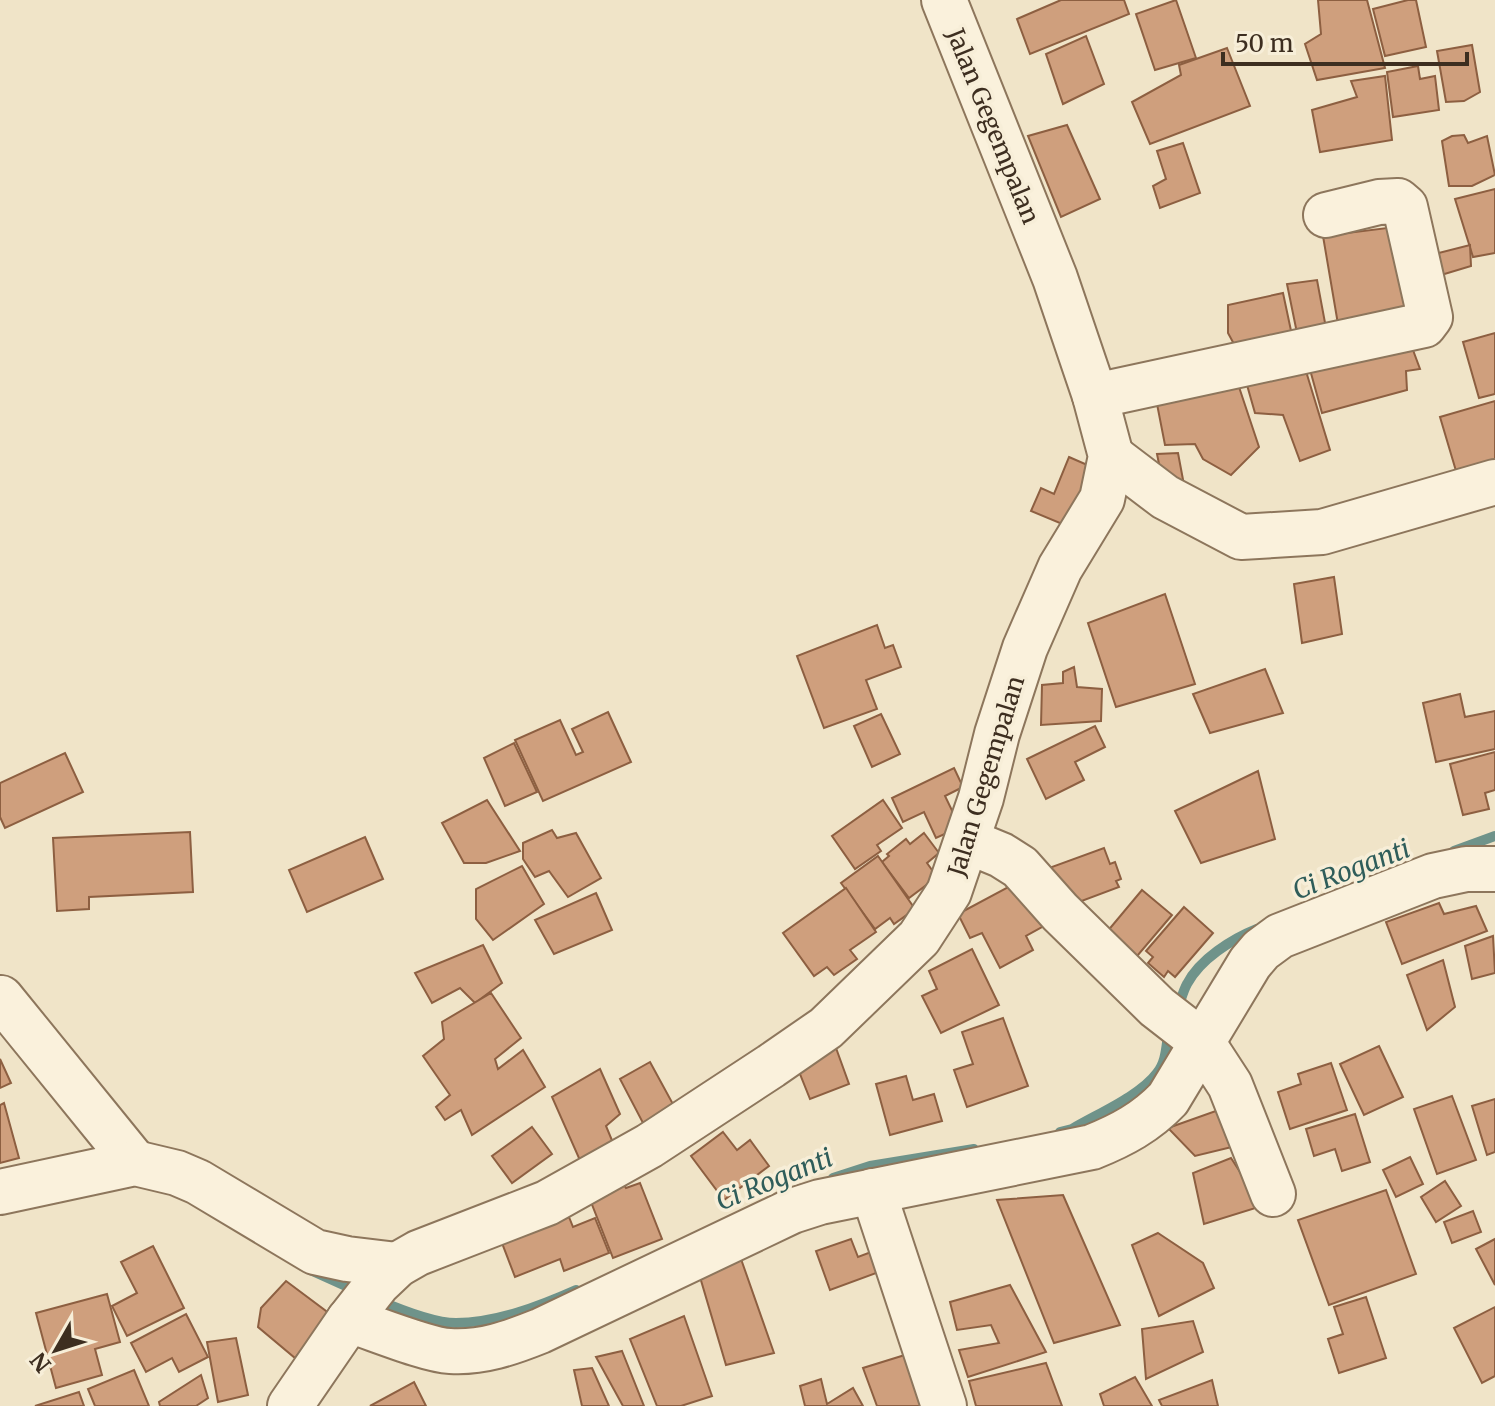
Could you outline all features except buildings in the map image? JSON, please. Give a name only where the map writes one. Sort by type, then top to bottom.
[{"type":"street","name":"Jalan Gegempalan","points":[[290,1406],[370,1295],[418,1253],[560,1196],[649,1146],[826,1028],[919,938],[949,892],[1025,648],[1060,568],[1102,499],[1111,456],[1095,396],[1055,278],[944,0]]},
{"type":"street","points":[[1095,396],[1424,325],[1430,317],[1405,207],[1398,201],[1379,202],[1326,215]]},
{"type":"street","points":[[1111,456],[1165,497],[1241,537],[1322,532],[1495,482]]},
{"type":"street","points":[[967,841],[1001,855],[1020,867],[1060,912],[1181,1026],[1230,1085],[1273,1194]]},
{"type":"street","points":[[0,1192],[135,1163],[177,1173],[198,1182],[315,1252],[347,1259],[370,1295],[446,1351],[475,1351],[504,1346],[792,1211],[820,1202],[1092,1147],[1119,1137],[1150,1118],[1168,1099],[1181,1026],[1261,950],[1280,936],[1433,876],[1466,869],[1495,869]]},
{"type":"street","points":[[1,998],[135,1163]]},
{"type":"street","points":[[873,1191],[944,1406]]},
{"type":"waterway","name":"Ci Roganti","points":[[1454,851],[1495,836]]},
{"type":"waterway","name":"Ci Roganti","points":[[1178,1008],[1187,984],[1200,966],[1227,944],[1257,929]]},
{"type":"waterway","name":"Ci Roganti","points":[[1060,1132],[1072,1129],[1118,1104],[1149,1081],[1163,1063],[1169,1030]]},
{"type":"waterway","name":"Ci Roganti","points":[[833,1178],[870,1166],[974,1149]]},
{"type":"waterway","name":"Ci Roganti","points":[[308,1269],[359,1292]]},
{"type":"waterway","name":"Ci Roganti","points":[[378,1300],[416,1315],[456,1323],[487,1320],[518,1312],[576,1290]]}]
